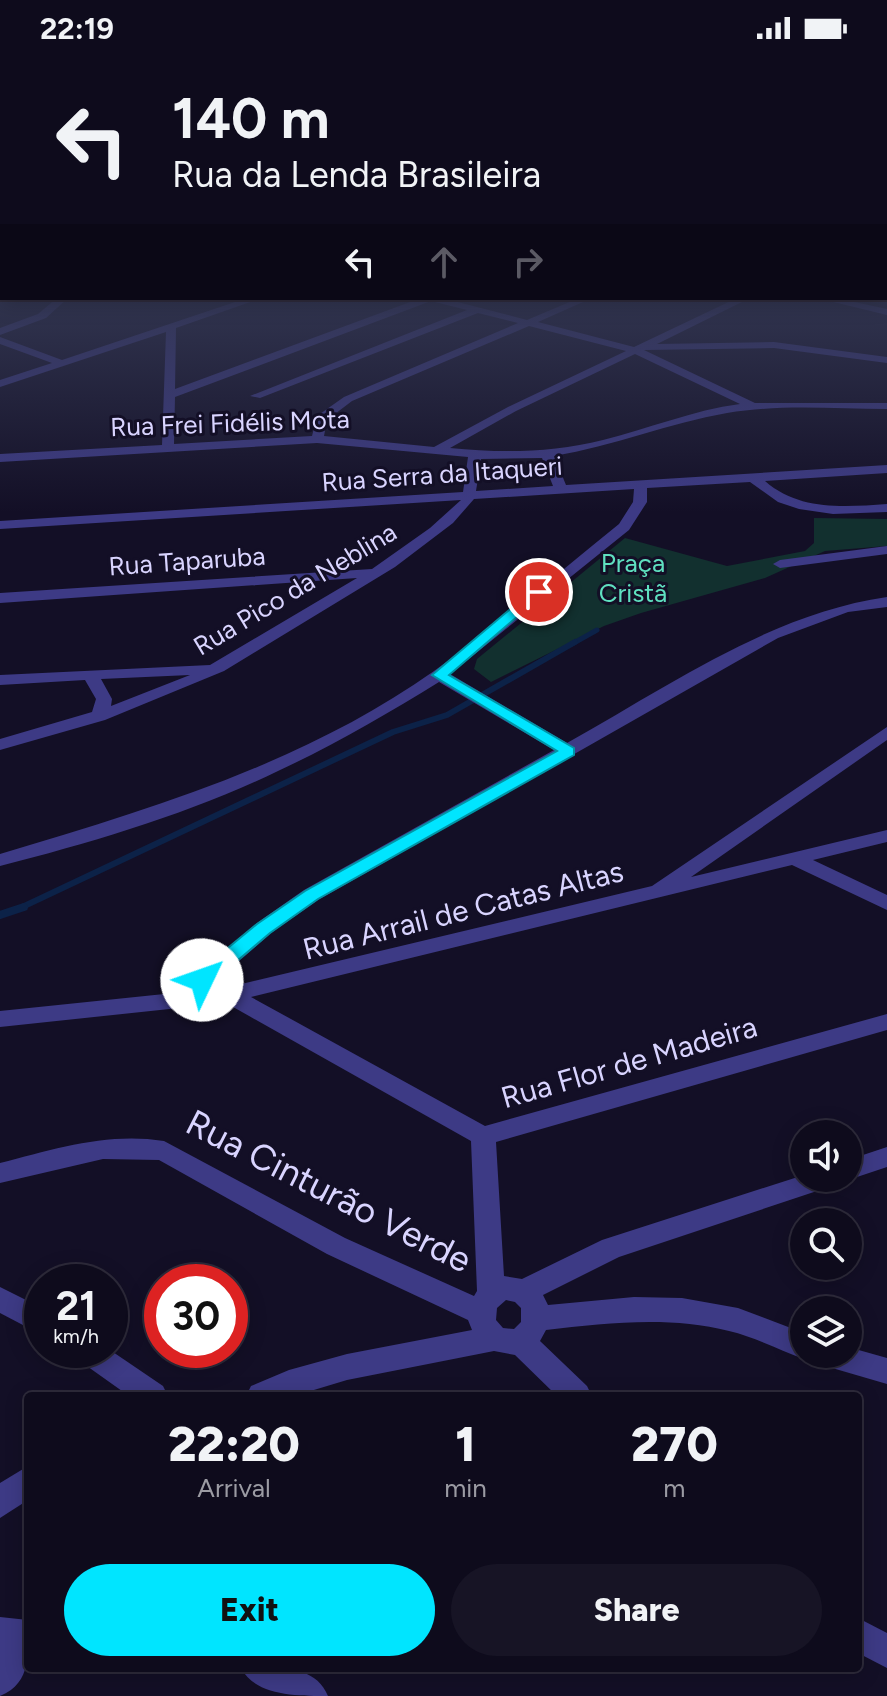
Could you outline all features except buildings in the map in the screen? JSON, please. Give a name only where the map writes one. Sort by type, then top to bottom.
[{"type":"street","points":[[50,359],[59,362]]},
{"type":"street","points":[[0,384],[70,359]]},
{"type":"street","points":[[168,449],[171,359]]},
{"type":"street","points":[[170,395],[268,359]]},
{"type":"street","points":[[256,396],[352,359]]},
{"type":"street","points":[[317,439],[321,419],[348,399],[446,359]]},
{"type":"street","points":[[437,450],[618,359]]},
{"type":"street","points":[[656,359],[753,406]]},
{"type":"street","name":"Rua Frei Fidélis Mota","points":[[0,458],[317,439],[475,455],[547,454],[602,444],[723,410],[753,406],[887,406]]},
{"type":"street","points":[[547,454],[562,491]]},
{"type":"street","points":[[469,497],[475,455]]},
{"type":"street","name":"Rua Serra da Itaqueri","points":[[0,525],[887,469]]},
{"type":"street","points":[[754,478],[769,494],[794,505],[857,510],[887,508]]},
{"type":"street","points":[[0,860],[212,793],[445,679],[624,527],[640,502],[641,486]]},
{"type":"street","name":"Rua Pico da Neblina","points":[[0,745],[99,716],[217,668],[376,573],[454,516],[469,497]]},
{"type":"street","points":[[857,510],[887,518]]},
{"type":"street","points":[[780,564],[887,550]]},
{"type":"street","name":"Rua Taparuba","points":[[0,598],[376,573]]},
{"type":"street","points":[[179,1001],[244,944],[311,895],[562,747],[772,635],[822,614],[887,602]]},
{"type":"street","points":[[0,680],[217,668]]},
{"type":"street","points":[[90,674],[104,699],[99,716]]},
{"type":"street","points":[[445,679],[562,747]]},
{"type":"street","points":[[650,896],[887,732]]},
{"type":"street","name":"Rua Arrail de Catas Altas","points":[[0,1019],[229,995],[650,896],[887,836]]},
{"type":"street","points":[[797,860],[887,903]]},
{"type":"street","name":"Rua Flor de Madeira","points":[[229,995],[483,1136],[887,1022]]},
{"type":"street","points":[[483,1136],[485,1303],[481,1322],[572,1392]]},
{"type":"street","name":"Rua Cinturão Verde","points":[[0,1173],[117,1147],[141,1145],[164,1151],[322,1240],[485,1303]]},
{"type":"street","points":[[862,1165],[887,1157]]},
{"type":"street","points":[[485,1303],[500,1290],[522,1292],[611,1248],[790,1190]]},
{"type":"street","points":[[269,1392],[292,1381],[352,1364],[529,1336],[538,1318],[537,1307],[522,1292]]},
{"type":"street","points":[[0,1299],[24,1312]]},
{"type":"street","points":[[538,1318],[622,1310],[687,1312],[729,1318],[790,1341]]},
{"type":"street","points":[[862,1364],[887,1371]]},
{"type":"street","points":[[113,1368],[147,1392]]},
{"type":"street","points":[[0,1502],[24,1484]]},
{"type":"street","points":[[0,1634],[24,1637]]},
{"type":"street","points":[[862,1637],[887,1651]]},
{"type":"street","points":[[0,1679],[24,1644]]},
{"type":"street","points":[[266,1672],[311,1696]]},
{"type":"green space","name":"Praça Cristã","points":[[814,518],[887,519],[887,546],[825,551],[765,578],[641,613],[604,626],[491,682],[474,669],[477,659],[625,538],[727,566],[805,551],[814,543]]},
{"type":"waterway","points":[[572,644],[597,630]]},
{"type":"waterway","points":[[18,909],[393,732],[447,715],[575,642]]},
{"type":"waterway","points":[[18,909],[24,907]]},
{"type":"waterway","points":[[0,915],[18,909]]},
{"type":"route","points":[[202,980],[264,928],[311,895],[568,751],[439,675],[539,592]]}]
